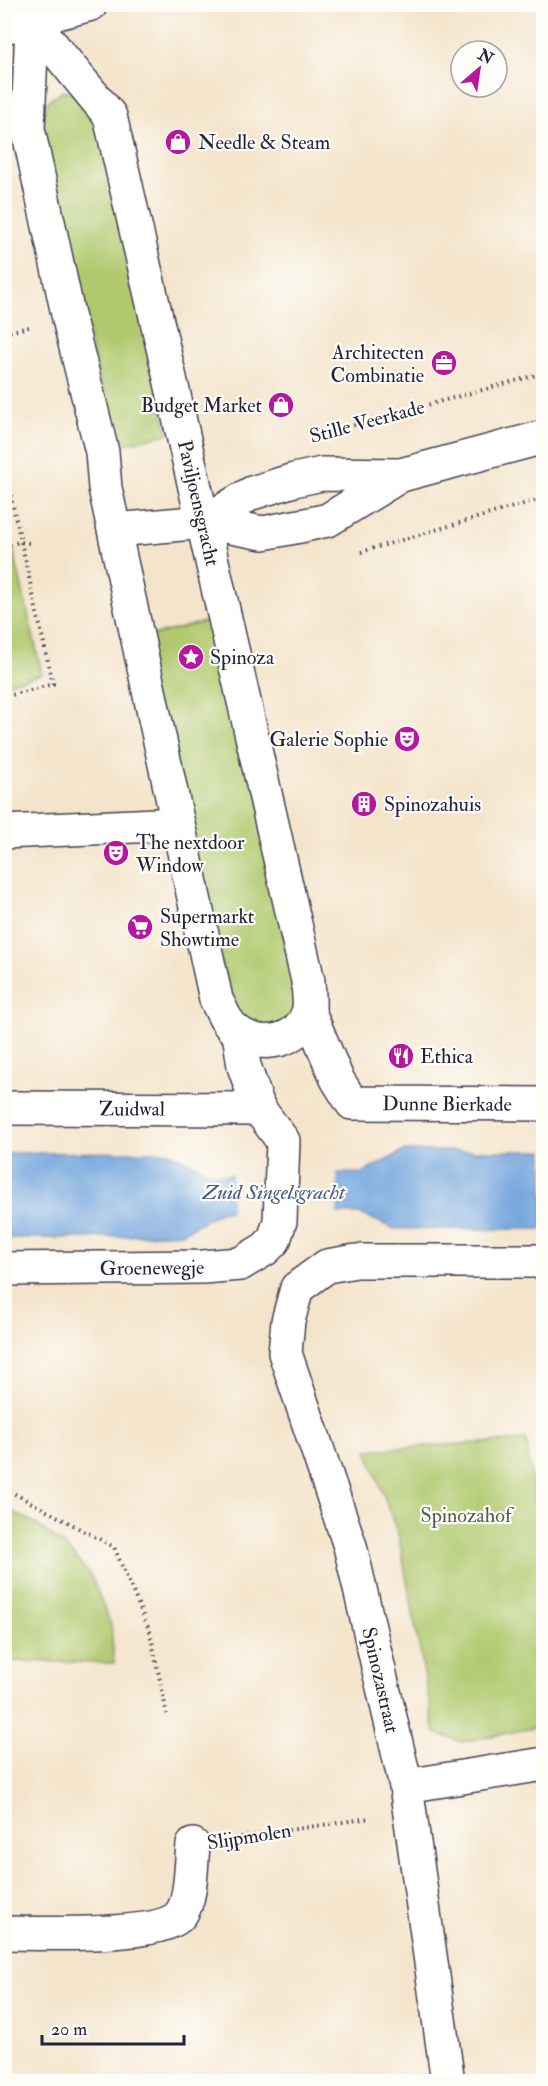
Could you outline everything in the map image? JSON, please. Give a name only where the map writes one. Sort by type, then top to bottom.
[{"type":"street","points":[[91,4],[21,17],[28,129],[69,319],[102,452],[105,488],[216,999],[226,1020],[238,1033],[256,1042],[269,1042],[290,1037],[301,1026],[309,1012]]},
{"type":"street","name":"Paviljoensgracht","points":[[21,17],[110,116],[308,981],[309,1012],[337,1079],[352,1103]]},
{"type":"street","name":"Stille Veerkade","points":[[204,522],[252,493],[313,476],[322,474],[401,475],[543,437]]},
{"type":"street","name":"Stille Veerkade","points":[[115,530],[204,522],[263,533],[328,520],[401,475]]},
{"type":"street","points":[[4,832],[178,824]]},
{"type":"street","points":[[238,1033],[244,1066],[259,1109],[283,1141],[277,1230],[306,1281],[327,1266],[356,1261],[543,1261]]},
{"type":"street","name":"Dunne Bierkade","points":[[352,1103],[543,1104]]},
{"type":"street","name":"Zuidwal","points":[[4,1108],[259,1109]]},
{"type":"street","name":"Groenewegje","points":[[4,1269],[203,1267],[240,1264],[265,1249],[277,1230]]},
{"type":"street","name":"Spinozastraat","points":[[306,1281],[288,1321],[285,1353],[350,1546],[408,1801],[448,2082]]},
{"type":"street","points":[[408,1801],[543,1764]]},
{"type":"street","name":"Slijpmolen","points":[[4,1933],[111,1933],[160,1925],[179,1917],[188,1899],[192,1845]]},
{"type":"path","points":[[4,333],[33,326]]},
{"type":"path","name":"Stille Veerkade","points":[[328,432],[543,373]]},
{"type":"path","points":[[4,466],[53,684],[4,697]]},
{"type":"path","points":[[360,552],[543,498]]},
{"type":"path","points":[[4,546],[20,542],[29,543]]},
{"type":"path","points":[[4,1488],[114,1547],[150,1632],[167,1714]]},
{"type":"path","name":"Slijpmolen","points":[[192,1845],[354,1819],[408,1801]]},
{"type":"green space","points":[[63,91],[82,96],[99,118],[168,434],[116,446],[37,132],[48,101]]},
{"type":"green space","points":[[13,549],[42,674],[5,684],[5,551]]},
{"type":"green space","points":[[224,617],[301,1026],[239,1033],[138,639]]},
{"type":"green space","name":"Spinozahof","points":[[526,1440],[543,1552],[543,1726],[461,1742],[435,1733],[399,1537],[367,1450]]},
{"type":"green space","points":[[5,1508],[33,1522],[67,1548],[91,1576],[111,1625],[114,1663],[5,1661]]},
{"type":"water","name":"Zuid Singelsgracht","points":[[404,1151],[543,1151],[543,1229],[395,1229],[361,1214],[222,1211],[182,1233],[84,1238],[5,1238],[4,1153],[169,1152],[216,1175],[362,1173]]},
{"type":"pier","points":[[337,1170],[337,1216],[231,1214],[232,1172]]},
{"type":"place","name":"Needle & Steam","points":[[178,142]]},
{"type":"place","name":"Architecten Combinatie","points":[[444,363]]},
{"type":"place","name":"Budget Market","points":[[281,405]]},
{"type":"place","name":"Spinoza","points":[[191,657]]},
{"type":"place","name":"Galerie Sophie","points":[[407,739]]},
{"type":"place","name":"Spinozahuis","points":[[364,804]]},
{"type":"place","name":"The nextdoor Window","points":[[116,853]]},
{"type":"place","name":"Supermarkt Showtime","points":[[140,927]]},
{"type":"place","name":"Ethica","points":[[401,1056]]}]
